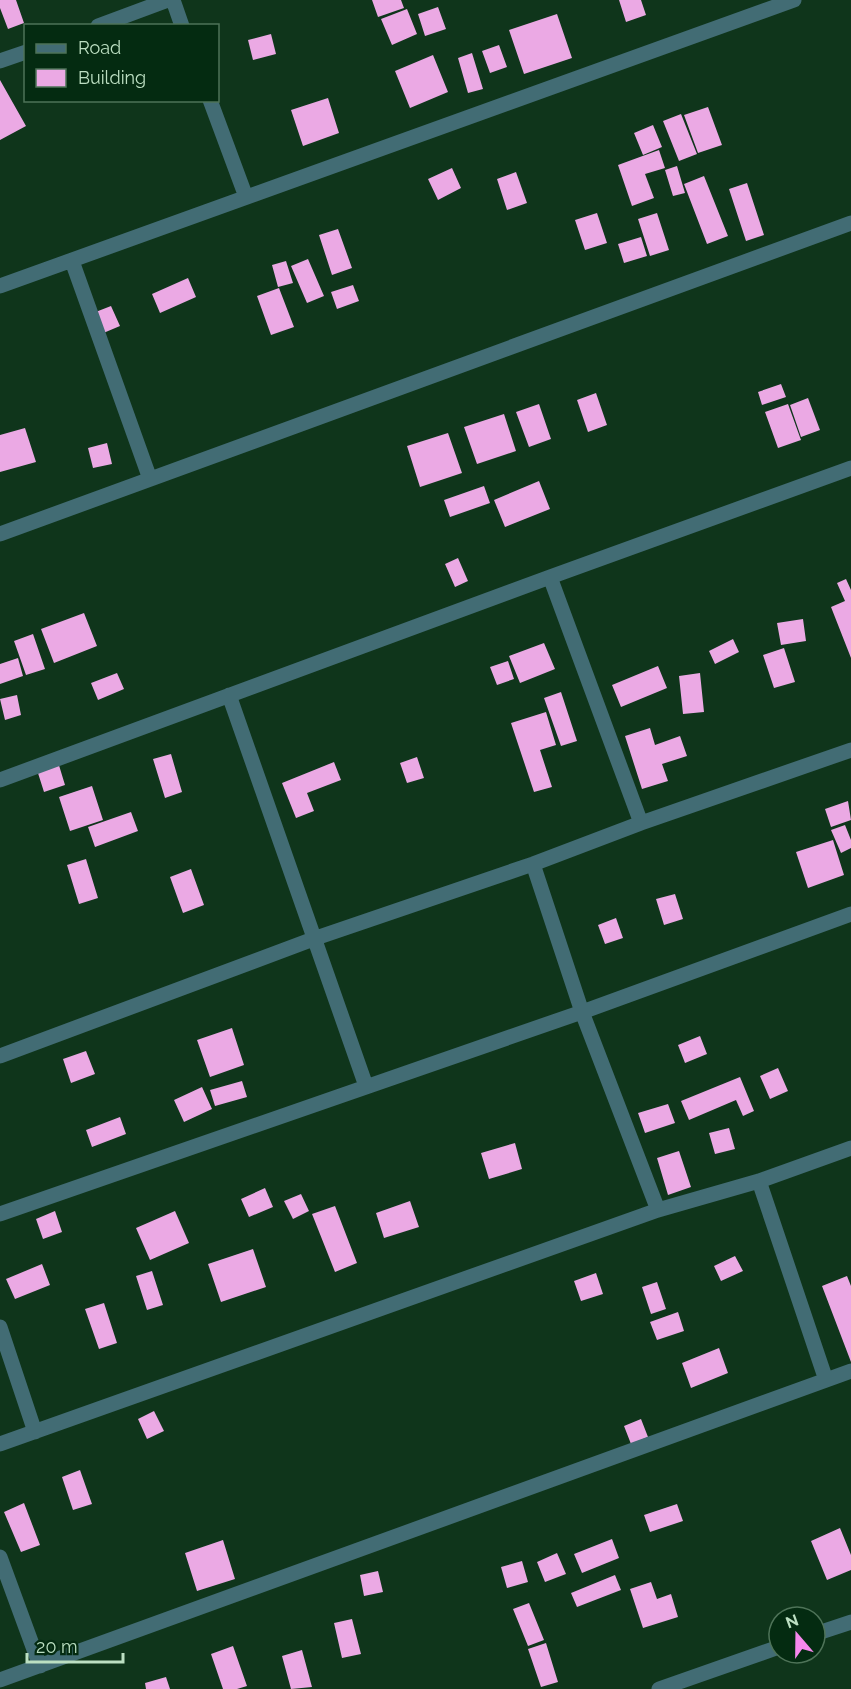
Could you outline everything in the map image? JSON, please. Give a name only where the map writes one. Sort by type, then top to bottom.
[{"type":"street","points":[[103,24],[168,0]]},
{"type":"street","points":[[173,0],[182,24]]},
{"type":"street","points":[[0,286],[794,0]]},
{"type":"street","points":[[0,61],[24,53]]},
{"type":"street","points":[[211,102],[246,196]]},
{"type":"street","points":[[0,534],[851,223]]},
{"type":"street","points":[[72,261],[150,479]]},
{"type":"street","points":[[0,780],[851,468]]},
{"type":"street","points":[[550,577],[641,823]]},
{"type":"street","points":[[229,695],[366,1086]]},
{"type":"street","points":[[0,1056],[316,938],[533,864],[641,823],[851,750]]},
{"type":"street","points":[[533,864],[582,1011],[658,1209]]},
{"type":"street","points":[[0,1214],[582,1011],[851,914]]},
{"type":"street","points":[[0,1444],[658,1209],[759,1181],[851,1148]]},
{"type":"street","points":[[759,1181],[826,1380]]},
{"type":"street","points":[[0,1327],[35,1432]]},
{"type":"street","points":[[0,1680],[851,1371]]},
{"type":"street","points":[[0,1557],[40,1666]]},
{"type":"street","points":[[827,1631],[851,1622]]},
{"type":"street","points":[[659,1689],[767,1651]]},
{"type":"building","points":[[0,0],[16,0],[24,23],[8,29],[0,8]]},
{"type":"building","points":[[372,0],[401,0],[404,8],[378,17]]},
{"type":"building","points":[[619,0],[641,0],[646,15],[626,22]]},
{"type":"building","points":[[438,7],[446,29],[425,36],[418,14]]},
{"type":"building","points":[[407,9],[417,34],[392,45],[381,19]]},
{"type":"building","points":[[557,14],[572,58],[524,74],[509,30]]},
{"type":"building","points":[[271,34],[276,54],[253,60],[248,40]]},
{"type":"building","points":[[499,45],[507,67],[490,73],[482,51]]},
{"type":"building","points":[[472,53],[483,89],[468,93],[458,58]]},
{"type":"building","points":[[433,55],[448,92],[410,108],[395,71]]},
{"type":"building","points":[[0,80],[26,126],[0,140]]},
{"type":"building","points":[[328,98],[339,133],[303,146],[291,110]]},
{"type":"building","points":[[708,107],[722,145],[698,153],[684,115]]},
{"type":"building","points":[[681,114],[697,154],[679,161],[663,121]]},
{"type":"building","points":[[653,125],[662,147],[643,155],[634,133]]},
{"type":"building","points":[[659,150],[665,168],[645,174],[654,198],[632,206],[618,165]]},
{"type":"building","points":[[677,166],[685,193],[673,196],[665,170]]},
{"type":"building","points":[[452,168],[461,188],[438,200],[428,179]]},
{"type":"building","points":[[516,172],[527,203],[507,210],[497,179]]},
{"type":"building","points":[[704,176],[728,236],[707,244],[684,184]]},
{"type":"building","points":[[747,183],[764,235],[746,241],[729,189]]},
{"type":"building","points":[[597,213],[607,243],[585,250],[575,220]]},
{"type":"building","points":[[657,213],[669,250],[650,256],[638,219]]},
{"type":"building","points":[[338,229],[352,268],[332,275],[319,235]]},
{"type":"building","points":[[641,237],[647,256],[624,263],[618,244]]},
{"type":"building","points":[[308,259],[324,296],[307,303],[291,266]]},
{"type":"building","points":[[286,261],[293,283],[278,287],[272,265]]},
{"type":"building","points":[[188,278],[196,297],[160,313],[152,294]]},
{"type":"building","points":[[353,285],[359,301],[337,309],[331,292]]},
{"type":"building","points":[[279,288],[294,327],[271,335],[257,296]]},
{"type":"building","points":[[111,306],[120,326],[101,334],[93,313]]},
{"type":"building","points":[[781,384],[786,397],[762,405],[758,392]]},
{"type":"building","points":[[596,393],[607,425],[588,432],[577,400]]},
{"type":"building","points":[[808,398],[820,430],[801,437],[790,405]]},
{"type":"building","points":[[539,404],[551,439],[529,447],[516,412]]},
{"type":"building","points":[[788,404],[801,440],[778,448],[765,412]]},
{"type":"building","points":[[504,414],[516,451],[477,464],[464,427]]},
{"type":"building","points":[[25,428],[36,462],[0,472],[0,435]]},
{"type":"building","points":[[448,433],[462,473],[420,487],[407,446]]},
{"type":"building","points":[[107,443],[112,464],[93,468],[88,448]]},
{"type":"building","points":[[539,481],[550,509],[505,527],[494,500]]},
{"type":"building","points":[[484,486],[490,503],[450,517],[444,500]]},
{"type":"building","points":[[458,558],[468,581],[455,587],[445,564]]},
{"type":"building","points":[[846,579],[851,590],[851,658],[831,607],[845,601],[837,583]]},
{"type":"building","points":[[84,613],[97,646],[54,663],[41,629]]},
{"type":"building","points":[[803,619],[806,641],[781,645],[777,623]]},
{"type":"building","points":[[33,634],[45,669],[26,675],[14,641]]},
{"type":"building","points":[[733,639],[739,652],[715,664],[709,651]]},
{"type":"building","points":[[544,643],[555,669],[520,683],[509,656]]},
{"type":"building","points":[[784,648],[795,682],[774,688],[763,655]]},
{"type":"building","points":[[18,658],[23,676],[0,684],[0,664]]},
{"type":"building","points":[[508,661],[514,679],[497,685],[490,667]]},
{"type":"building","points":[[658,666],[667,688],[621,707],[612,685]]},
{"type":"building","points":[[117,673],[124,689],[98,700],[91,683]]},
{"type":"building","points":[[700,673],[704,712],[683,714],[679,676]]},
{"type":"building","points":[[561,692],[577,741],[561,746],[544,698]]},
{"type":"building","points":[[17,695],[21,715],[5,720],[0,699]]},
{"type":"building","points":[[546,712],[556,745],[540,750],[552,787],[534,792],[511,723]]},
{"type":"building","points":[[650,728],[655,745],[680,736],[687,756],[662,764],[668,781],[642,789],[625,736]]},
{"type":"building","points":[[171,754],[182,792],[165,798],[153,759]]},
{"type":"building","points":[[417,757],[424,778],[407,783],[400,763]]},
{"type":"building","points":[[58,762],[65,785],[44,792],[37,770]]},
{"type":"building","points":[[334,762],[341,780],[307,793],[314,811],[296,818],[282,783]]},
{"type":"building","points":[[92,786],[103,820],[70,831],[59,797]]},
{"type":"building","points":[[848,801],[851,820],[831,827],[825,809]]},
{"type":"building","points":[[131,812],[138,831],[95,847],[88,827]]},
{"type":"building","points":[[845,825],[851,840],[851,848],[841,853],[831,830]]},
{"type":"building","points":[[833,840],[844,875],[808,888],[796,852]]},
{"type":"building","points":[[86,859],[98,898],[79,904],[67,865]]},
{"type":"building","points":[[191,869],[204,905],[183,913],[170,877]]},
{"type":"building","points":[[675,894],[683,919],[664,925],[656,899]]},
{"type":"building","points":[[616,918],[623,938],[605,944],[598,925]]},
{"type":"building","points":[[232,1028],[244,1065],[210,1077],[197,1040]]},
{"type":"building","points":[[700,1036],[707,1054],[685,1063],[678,1045]]},
{"type":"building","points":[[86,1051],[95,1074],[71,1083],[63,1059]]},
{"type":"building","points":[[778,1068],[788,1091],[770,1099],[760,1076]]},
{"type":"building","points":[[740,1077],[754,1111],[743,1116],[736,1100],[689,1120],[681,1101]]},
{"type":"building","points":[[242,1081],[247,1097],[215,1106],[210,1090]]},
{"type":"building","points":[[202,1087],[212,1109],[184,1122],[174,1100]]},
{"type":"building","points":[[668,1104],[675,1123],[645,1133],[638,1113]]},
{"type":"building","points":[[120,1117],[126,1134],[92,1147],[86,1130]]},
{"type":"building","points":[[729,1128],[735,1149],[715,1154],[709,1133]]},
{"type":"building","points":[[515,1143],[522,1169],[489,1179],[481,1153]]},
{"type":"building","points":[[679,1151],[691,1187],[668,1195],[657,1158]]},
{"type":"building","points":[[265,1188],[273,1207],[249,1217],[241,1199]]},
{"type":"building","points":[[301,1194],[309,1211],[293,1219],[284,1201]]},
{"type":"building","points":[[410,1201],[419,1227],[384,1238],[376,1213]]},
{"type":"building","points":[[335,1206],[357,1263],[335,1272],[312,1214]]},
{"type":"building","points":[[55,1211],[62,1232],[43,1239],[36,1219]]},
{"type":"building","points":[[175,1211],[189,1243],[150,1260],[136,1228]]},
{"type":"building","points":[[253,1249],[266,1287],[221,1302],[208,1264]]},
{"type":"building","points":[[735,1256],[743,1271],[721,1281],[714,1266]]},
{"type":"building","points":[[42,1264],[50,1285],[15,1299],[6,1279]]},
{"type":"building","points":[[152,1271],[163,1305],[147,1310],[136,1276]]},
{"type":"building","points":[[596,1273],[603,1294],[581,1301],[574,1281]]},
{"type":"building","points":[[847,1276],[851,1286],[851,1362],[822,1286]]},
{"type":"building","points":[[657,1282],[666,1309],[651,1314],[642,1287]]},
{"type":"building","points":[[104,1303],[117,1343],[99,1349],[85,1309]]},
{"type":"building","points":[[678,1312],[684,1331],[657,1340],[650,1322]]},
{"type":"building","points":[[719,1348],[728,1373],[691,1388],[682,1363]]},
{"type":"building","points":[[154,1411],[164,1431],[147,1439],[138,1419]]},
{"type":"building","points":[[641,1419],[648,1437],[631,1444],[624,1426]]},
{"type":"building","points":[[80,1470],[92,1504],[73,1510],[62,1477]]},
{"type":"building","points":[[24,1503],[40,1545],[21,1552],[4,1512]]},
{"type":"building","points":[[677,1504],[683,1521],[650,1532],[644,1515]]},
{"type":"building","points":[[840,1528],[851,1555],[851,1570],[827,1580],[811,1541]]},
{"type":"building","points":[[612,1539],[619,1558],[582,1573],[574,1554]]},
{"type":"building","points":[[223,1540],[235,1579],[197,1591],[185,1553]]},
{"type":"building","points":[[557,1553],[566,1574],[545,1582],[537,1562]]},
{"type":"building","points":[[522,1561],[528,1582],[507,1588],[501,1567]]},
{"type":"building","points":[[378,1571],[383,1592],[364,1596],[360,1575]]},
{"type":"building","points":[[615,1575],[621,1590],[577,1607],[571,1593]]},
{"type":"building","points":[[651,1582],[657,1599],[671,1594],[678,1617],[643,1628],[630,1589]]},
{"type":"building","points":[[529,1603],[544,1640],[528,1646],[513,1609]]},
{"type":"building","points":[[352,1619],[361,1654],[342,1658],[334,1623]]},
{"type":"building","points":[[546,1643],[558,1682],[541,1687],[528,1649]]},
{"type":"building","points":[[233,1646],[247,1686],[223,1689],[211,1654]]},
{"type":"building","points":[[302,1650],[312,1687],[291,1689],[282,1656]]},
{"type":"building","points":[[166,1677],[170,1689],[146,1689],[145,1683]]}]
